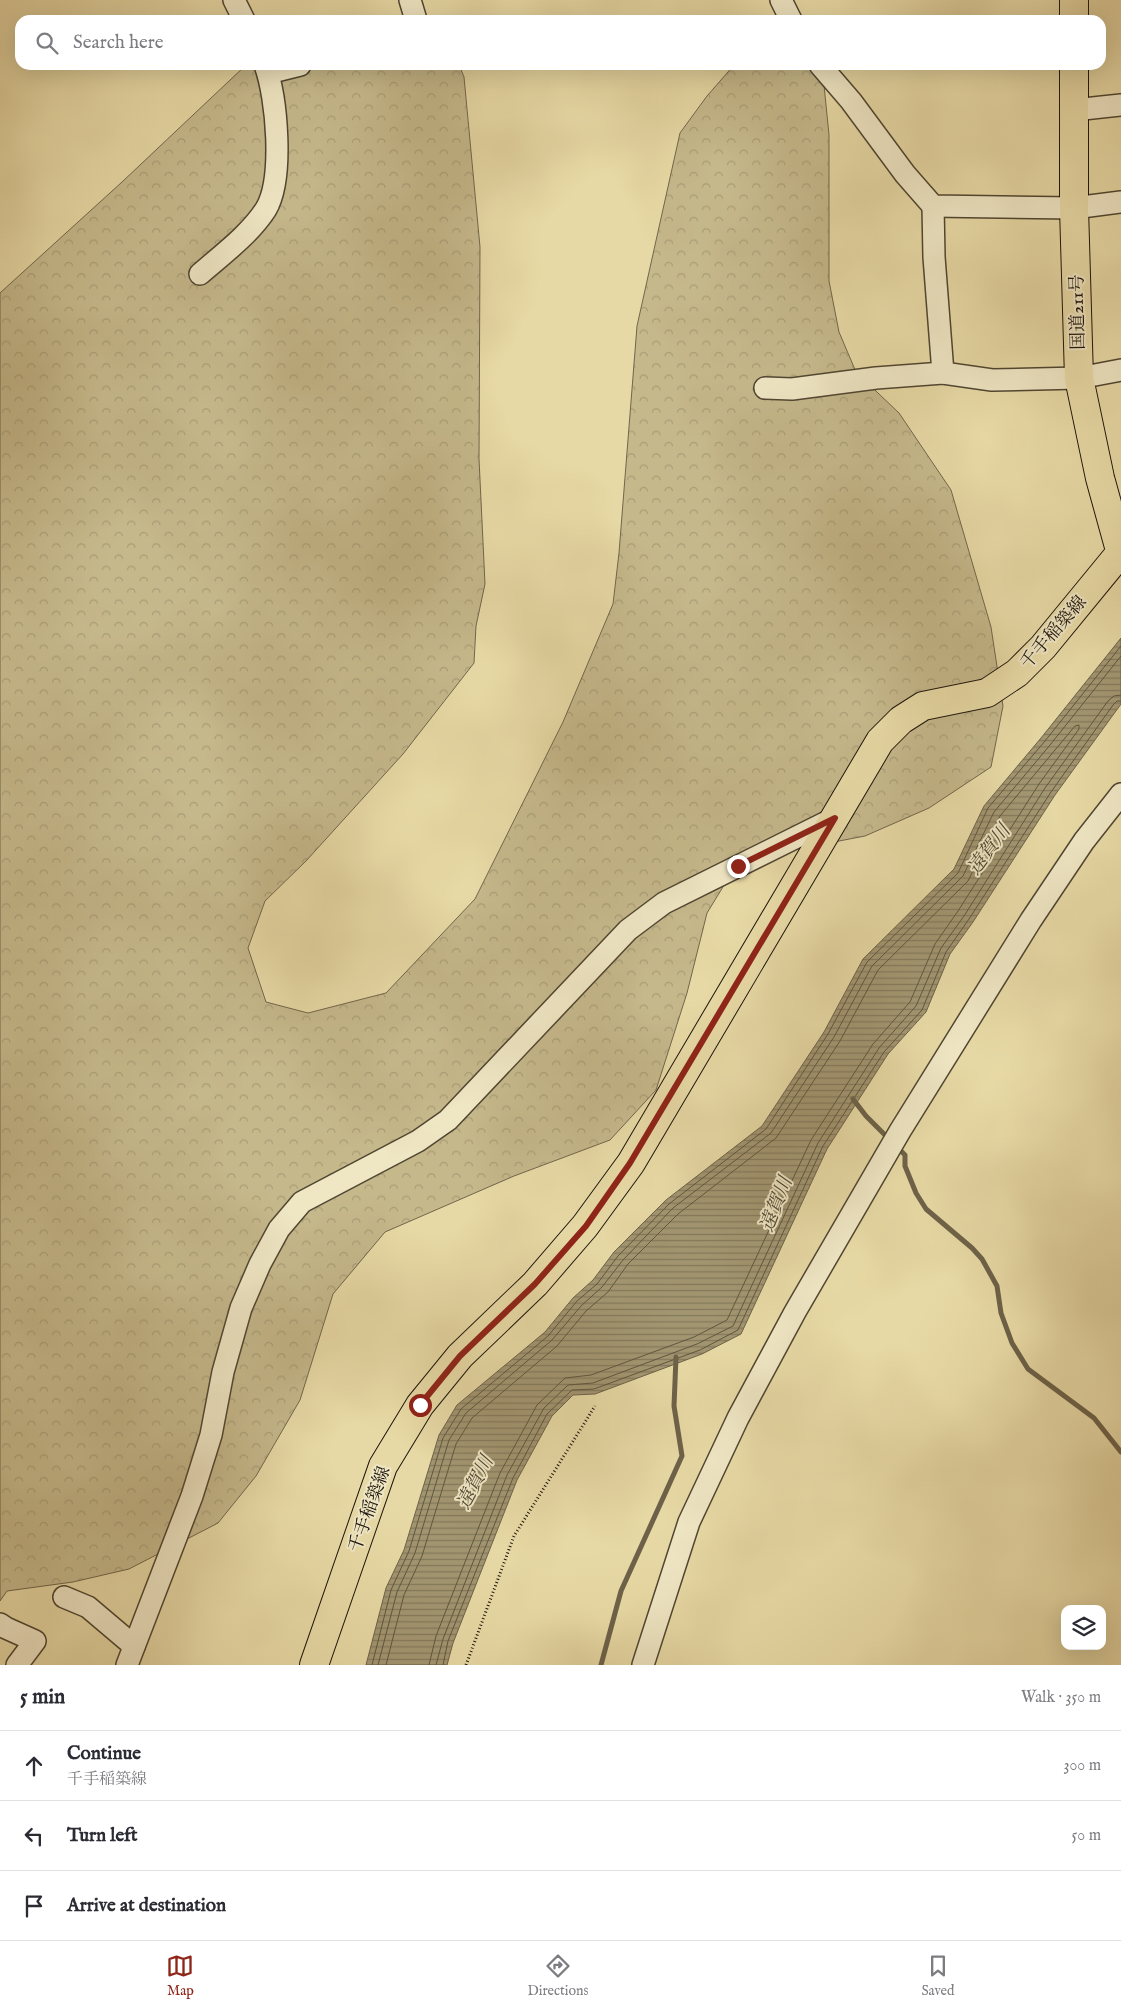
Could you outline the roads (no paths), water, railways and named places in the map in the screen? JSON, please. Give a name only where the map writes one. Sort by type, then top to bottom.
[{"type":"main road","points":[[1074,0],[1074,15]]},
{"type":"main road","name":"国道211号","points":[[1074,70],[1074,208],[1079,378],[1100,478],[1121,552]]},
{"type":"main road","name":"千手稲築線","points":[[314,1665],[383,1466],[420,1405],[460,1356],[535,1284],[586,1226],[630,1163],[880,741],[901,720],[923,706],[987,693],[1017,673],[1043,647],[1121,552]]},
{"type":"street","points":[[234,0],[242,15]]},
{"type":"street","points":[[410,0],[414,15]]},
{"type":"street","points":[[781,0],[788,15]]},
{"type":"street","points":[[200,274],[254,226],[273,193],[277,143],[275,114],[266,70]]},
{"type":"street","points":[[824,70],[851,101],[905,174],[933,206],[934,257],[943,373]]},
{"type":"street","points":[[1074,110],[1121,105]]},
{"type":"street","points":[[933,206],[1074,208],[1121,202]]},
{"type":"street","points":[[764,388],[792,389],[876,378],[943,373],[992,380],[1079,378],[1121,370]]},
{"type":"street","points":[[643,1665],[689,1522],[738,1418],[795,1312],[900,1131],[1026,928],[1084,841],[1121,794]]},
{"type":"street","points":[[64,1597],[88,1607],[131,1656],[192,1496],[211,1436],[223,1372],[241,1308],[260,1264],[279,1229],[302,1202],[418,1141],[448,1120],[628,930],[664,903],[835,818]]},
{"type":"street","points":[[0,1624],[35,1641],[17,1665]]},
{"type":"water","name":"遠賀川","points":[[1121,638],[1121,704],[1055,795],[973,922],[950,954],[926,1012],[888,1054],[827,1149],[741,1334],[702,1354],[595,1394],[573,1395],[552,1416],[517,1480],[453,1643],[447,1665],[366,1665],[386,1588],[404,1550],[439,1435],[457,1405],[545,1332],[573,1298],[593,1280],[614,1252],[666,1200],[762,1126],[824,1032],[863,959],[954,869],[984,806]]},
{"type":"waterway","points":[[853,1099],[866,1116],[889,1139]]},
{"type":"waterway","points":[[897,1147],[905,1155],[905,1166],[916,1193],[926,1209],[972,1248],[982,1259],[997,1286],[1001,1313],[1012,1343],[1028,1369],[1094,1418],[1121,1452]]},
{"type":"waterway","points":[[601,1665],[621,1591],[682,1456],[674,1406],[676,1357]]}]
